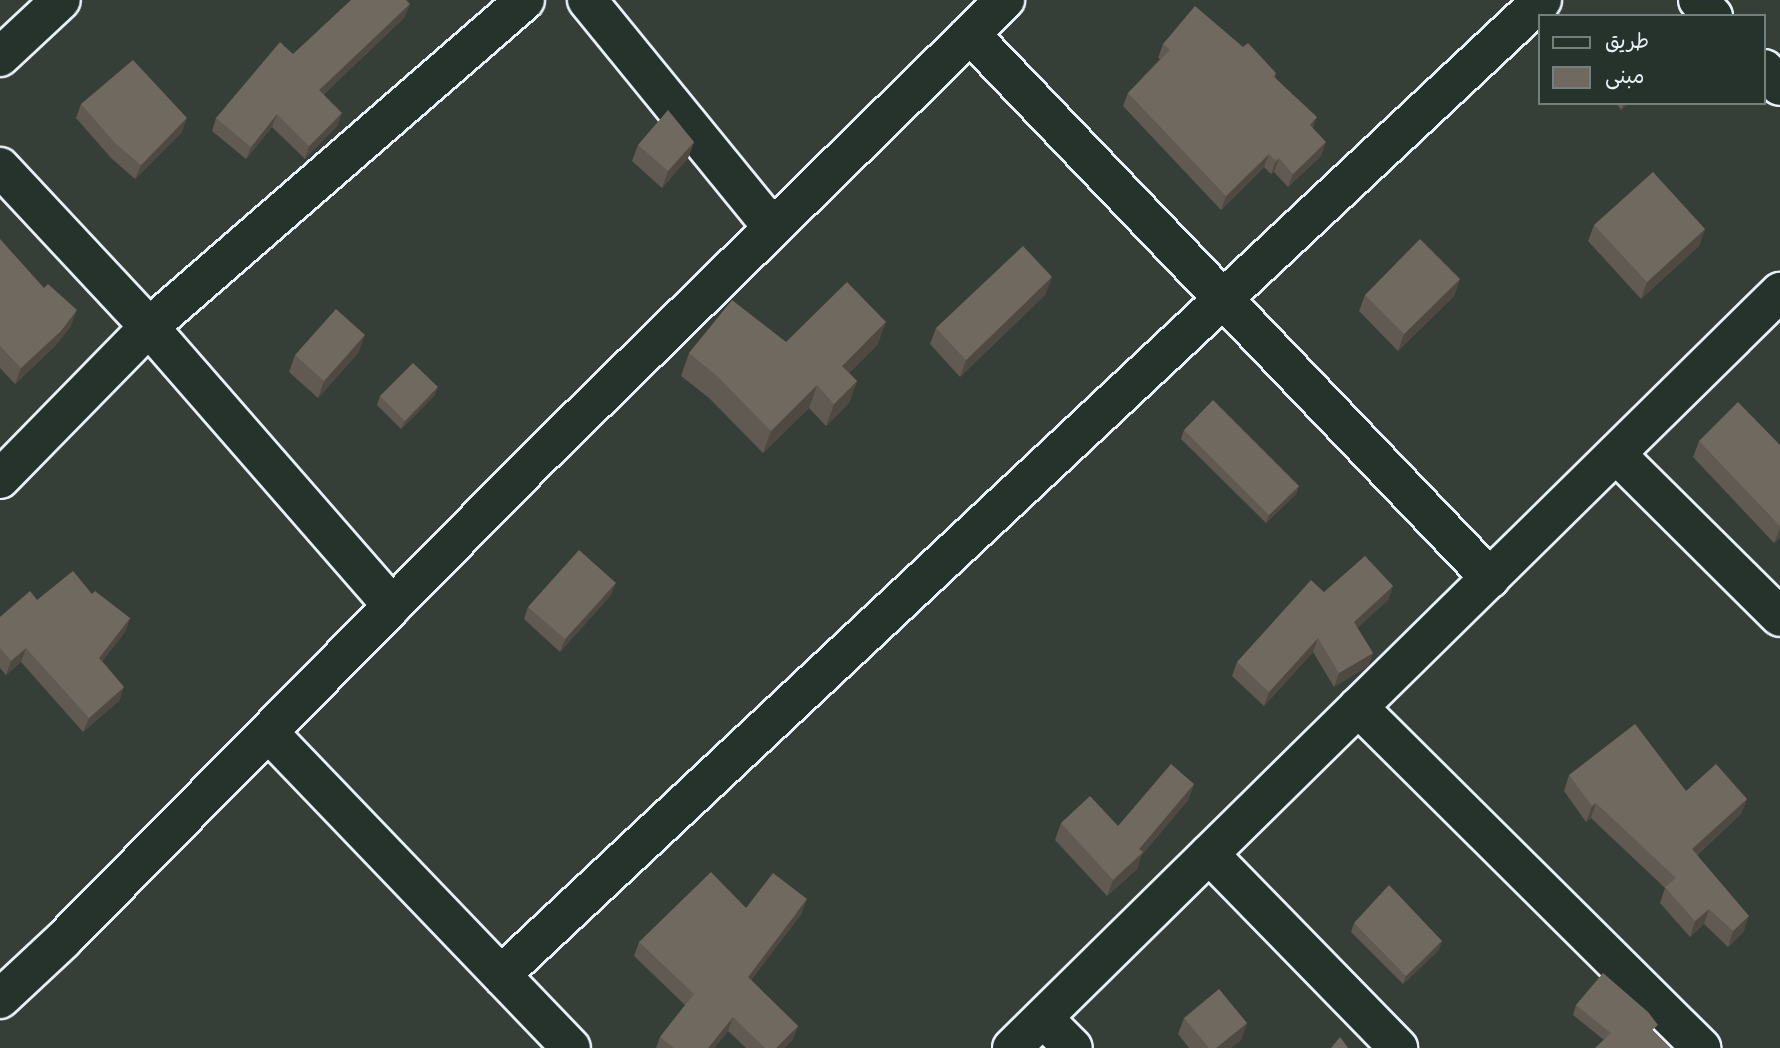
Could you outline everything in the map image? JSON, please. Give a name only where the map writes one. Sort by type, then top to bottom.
[{"type":"street","points":[[0,57],[61,0]]},
{"type":"street","points":[[0,479],[149,327],[525,0]]},
{"type":"street","points":[[587,0],[771,226]]},
{"type":"street","points":[[0,999],[269,733],[771,226],[1005,0]]},
{"type":"street","points":[[500,975],[1542,0]]},
{"type":"street","points":[[1698,0],[1711,14]]},
{"type":"street","points":[[970,34],[1490,578]]},
{"type":"street","points":[[1766,71],[1780,86]]},
{"type":"street","points":[[0,167],[149,327],[392,606]]},
{"type":"street","points":[[1012,1048],[1780,292]]},
{"type":"street","points":[[1616,454],[1780,617]]},
{"type":"street","points":[[1358,707],[1701,1048]]},
{"type":"street","points":[[269,733],[571,1048]]},
{"type":"street","points":[[1209,854],[1398,1048]]},
{"type":"street","points":[[1043,1018],[1073,1048]]},
{"type":"building","points":[[351,0],[406,0],[410,4],[319,90],[342,113],[309,146],[277,114],[251,147],[216,118],[280,42],[293,54]]},
{"type":"building","points":[[1195,6],[1243,47],[1248,43],[1276,73],[1273,76],[1317,117],[1310,125],[1326,142],[1293,174],[1279,158],[1276,161],[1269,154],[1226,196],[1128,93],[1170,50],[1163,44]]},
{"type":"building","points":[[133,60],[187,118],[141,165],[116,144],[81,104]]},
{"type":"building","points":[[668,110],[694,142],[668,171],[638,145]]},
{"type":"building","points":[[1653,172],[1705,229],[1647,282],[1594,225]]},
{"type":"building","points":[[0,239],[44,288],[48,284],[77,310],[61,331],[21,368],[0,346]]},
{"type":"building","points":[[1420,239],[1460,279],[1404,334],[1365,295]]},
{"type":"building","points":[[1023,246],[1052,277],[966,360],[936,328]]},
{"type":"building","points":[[847,282],[886,322],[842,366],[857,381],[834,404],[817,385],[771,431],[717,376],[689,353],[732,300],[786,342]]},
{"type":"building","points":[[336,309],[365,335],[324,381],[295,355]]},
{"type":"building","points":[[413,363],[438,387],[405,421],[380,396]]},
{"type":"building","points":[[1213,400],[1299,486],[1269,515],[1184,430]]},
{"type":"building","points":[[1738,402],[1780,445],[1780,526],[1699,441]]},
{"type":"building","points":[[579,550],[616,583],[565,639],[528,607]]},
{"type":"building","points":[[1365,556],[1393,586],[1354,622],[1373,653],[1339,673],[1318,638],[1269,692],[1237,662],[1311,580],[1324,592]]},
{"type":"building","points":[[73,571],[92,594],[95,591],[130,618],[99,658],[124,687],[89,718],[26,648],[11,661],[0,648],[0,617],[30,591],[37,600]]},
{"type":"building","points":[[1635,724],[1686,791],[1716,764],[1747,799],[1692,849],[1749,916],[1733,931],[1709,909],[1695,921],[1665,887],[1676,878],[1596,803],[1592,806],[1569,775]]},
{"type":"building","points":[[1171,764],[1194,784],[1139,849],[1143,852],[1113,880],[1061,823],[1090,796],[1118,826]]},
{"type":"building","points":[[711,872],[746,908],[773,873],[807,899],[748,977],[798,1026],[776,1048],[765,1048],[733,1017],[708,1048],[674,1048],[660,1037],[694,994],[639,942]]},
{"type":"building","points":[[1389,885],[1442,941],[1406,976],[1354,923]]},
{"type":"building","points":[[1603,973],[1648,1012],[1658,1025],[1652,1030],[1670,1048],[1595,1048],[1611,1033],[1576,1005]]},
{"type":"building","points":[[1219,989],[1247,1023],[1216,1048],[1209,1048],[1184,1018]]},
{"type":"building","points":[[1340,1037],[1348,1048],[1331,1048]]}]
